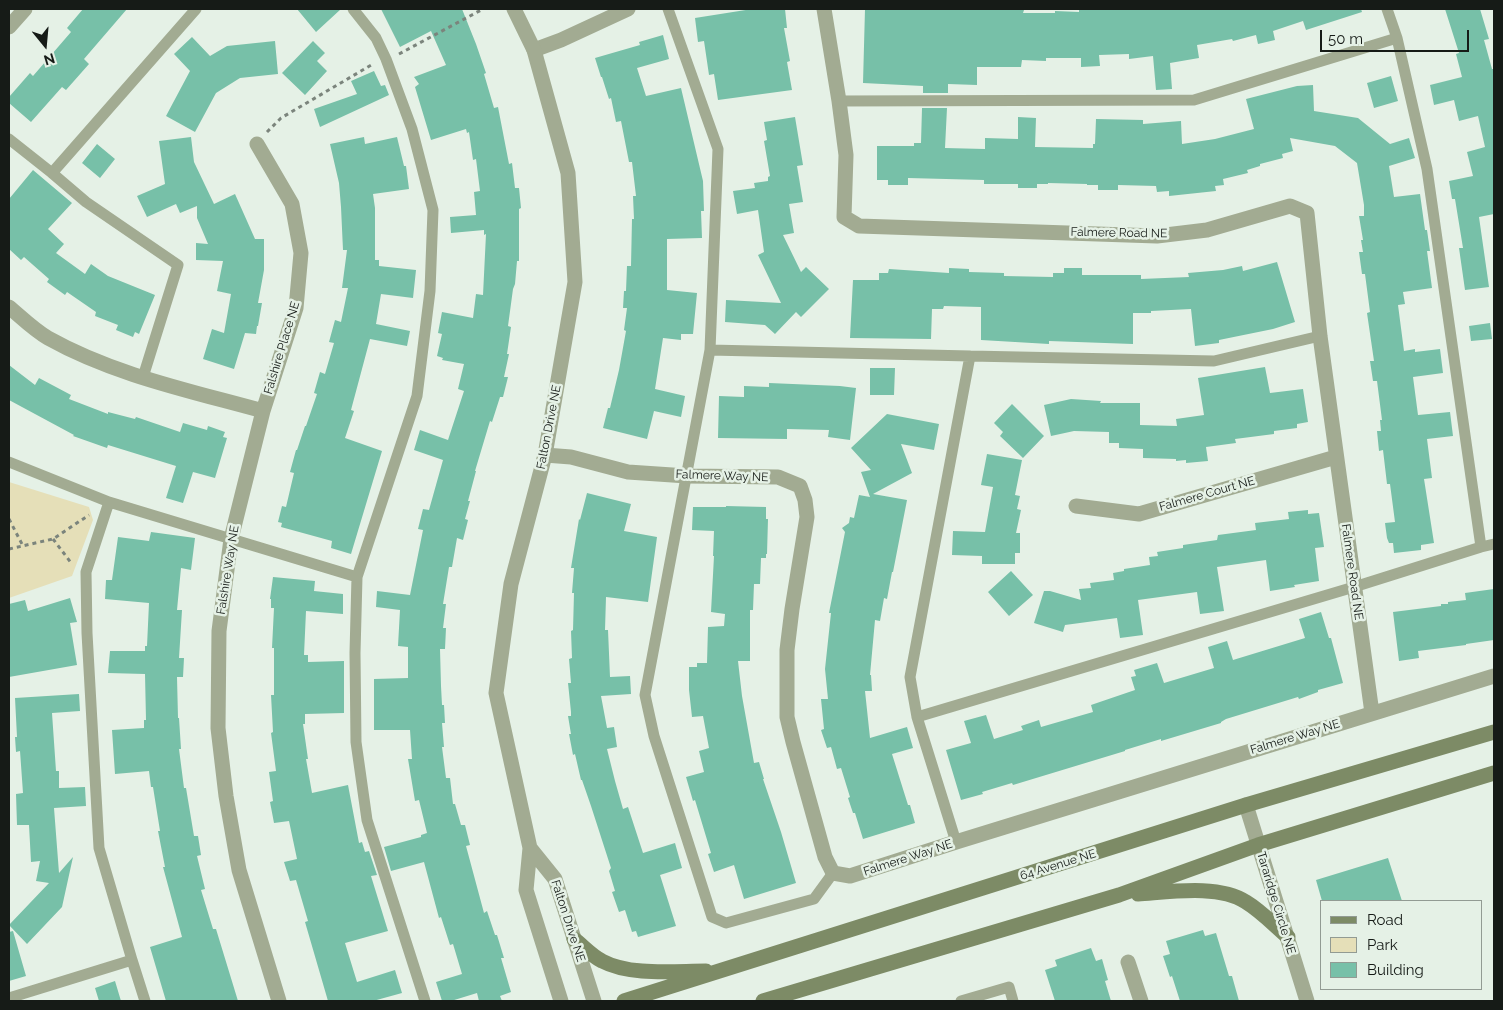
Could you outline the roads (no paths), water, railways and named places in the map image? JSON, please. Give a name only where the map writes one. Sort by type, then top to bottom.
[{"type":"main road","name":"64 Avenue NE","points":[[624,1001],[1246,806],[1494,732]]},
{"type":"main road","points":[[763,1001],[1119,895],[1258,845],[1494,773]]},
{"type":"main road","points":[[1119,895],[1198,890],[1232,895],[1246,902],[1288,937]]},
{"type":"main road","points":[[574,939],[601,961],[630,970],[722,970]]},
{"type":"street","points":[[9,27],[25,9]]},
{"type":"street","name":"Falton Drive NE","points":[[514,9],[534,50],[568,173],[575,282],[545,455],[511,584],[496,693],[530,848],[526,890],[561,1001]]},
{"type":"street","points":[[534,50],[561,40],[628,9]]},
{"type":"street","name":"Falmere Road NE","points":[[824,9],[846,155],[844,217],[859,226],[1157,236],[1208,230],[1290,206],[1307,214],[1320,336],[1372,713]]},
{"type":"street","name":"Falshire Place NE","points":[[257,144],[292,204],[301,253],[296,308],[263,411]]},
{"type":"street","points":[[9,307],[47,337],[94,360],[143,377],[263,411]]},
{"type":"street","name":"Falshire Way NE","points":[[263,411],[231,539],[219,631],[218,728],[226,796],[239,870],[279,1001]]},
{"type":"street","name":"Falmere Way NE","points":[[545,455],[572,457],[628,472],[687,476],[778,478],[800,486],[805,500],[807,517],[787,650],[788,717],[792,742],[822,848],[832,873],[850,876],[1494,676]]},
{"type":"street","name":"Falmere Court NE","points":[[1076,506],[1139,514],[1336,457]]},
{"type":"street","name":"Tararidge Circle NE","points":[[1246,806],[1308,1001]]},
{"type":"street","name":"Falton Drive NE","points":[[530,848],[555,879],[594,1001]]},
{"type":"street","points":[[1128,962],[1141,1001]]},
{"type":"lane","points":[[52,173],[196,9]]},
{"type":"lane","points":[[353,9],[376,38],[386,59],[412,129],[433,210],[430,291],[417,396],[357,577],[355,653],[356,742],[366,820],[425,1001]]},
{"type":"lane","points":[[668,9],[718,149],[710,350],[645,695],[654,736],[712,917],[726,923],[814,899],[832,873]]},
{"type":"lane","points":[[1388,9],[1397,38],[1427,169],[1481,547]]},
{"type":"lane","points":[[839,101],[1194,100],[1397,38]]},
{"type":"lane","points":[[9,139],[86,202],[178,265],[143,377]]},
{"type":"lane","points":[[710,350],[1214,361],[1320,336]]},
{"type":"lane","points":[[956,842],[917,717],[910,677],[970,356]]},
{"type":"lane","points":[[9,462],[108,507],[231,539],[357,577]]},
{"type":"lane","points":[[108,507],[86,572],[87,633],[99,848],[146,1001]]},
{"type":"lane","points":[[917,717],[1494,544]]},
{"type":"lane","points":[[9,998],[132,960]]},
{"type":"lane","points":[[961,1001],[1009,987],[1014,1001]]}]
